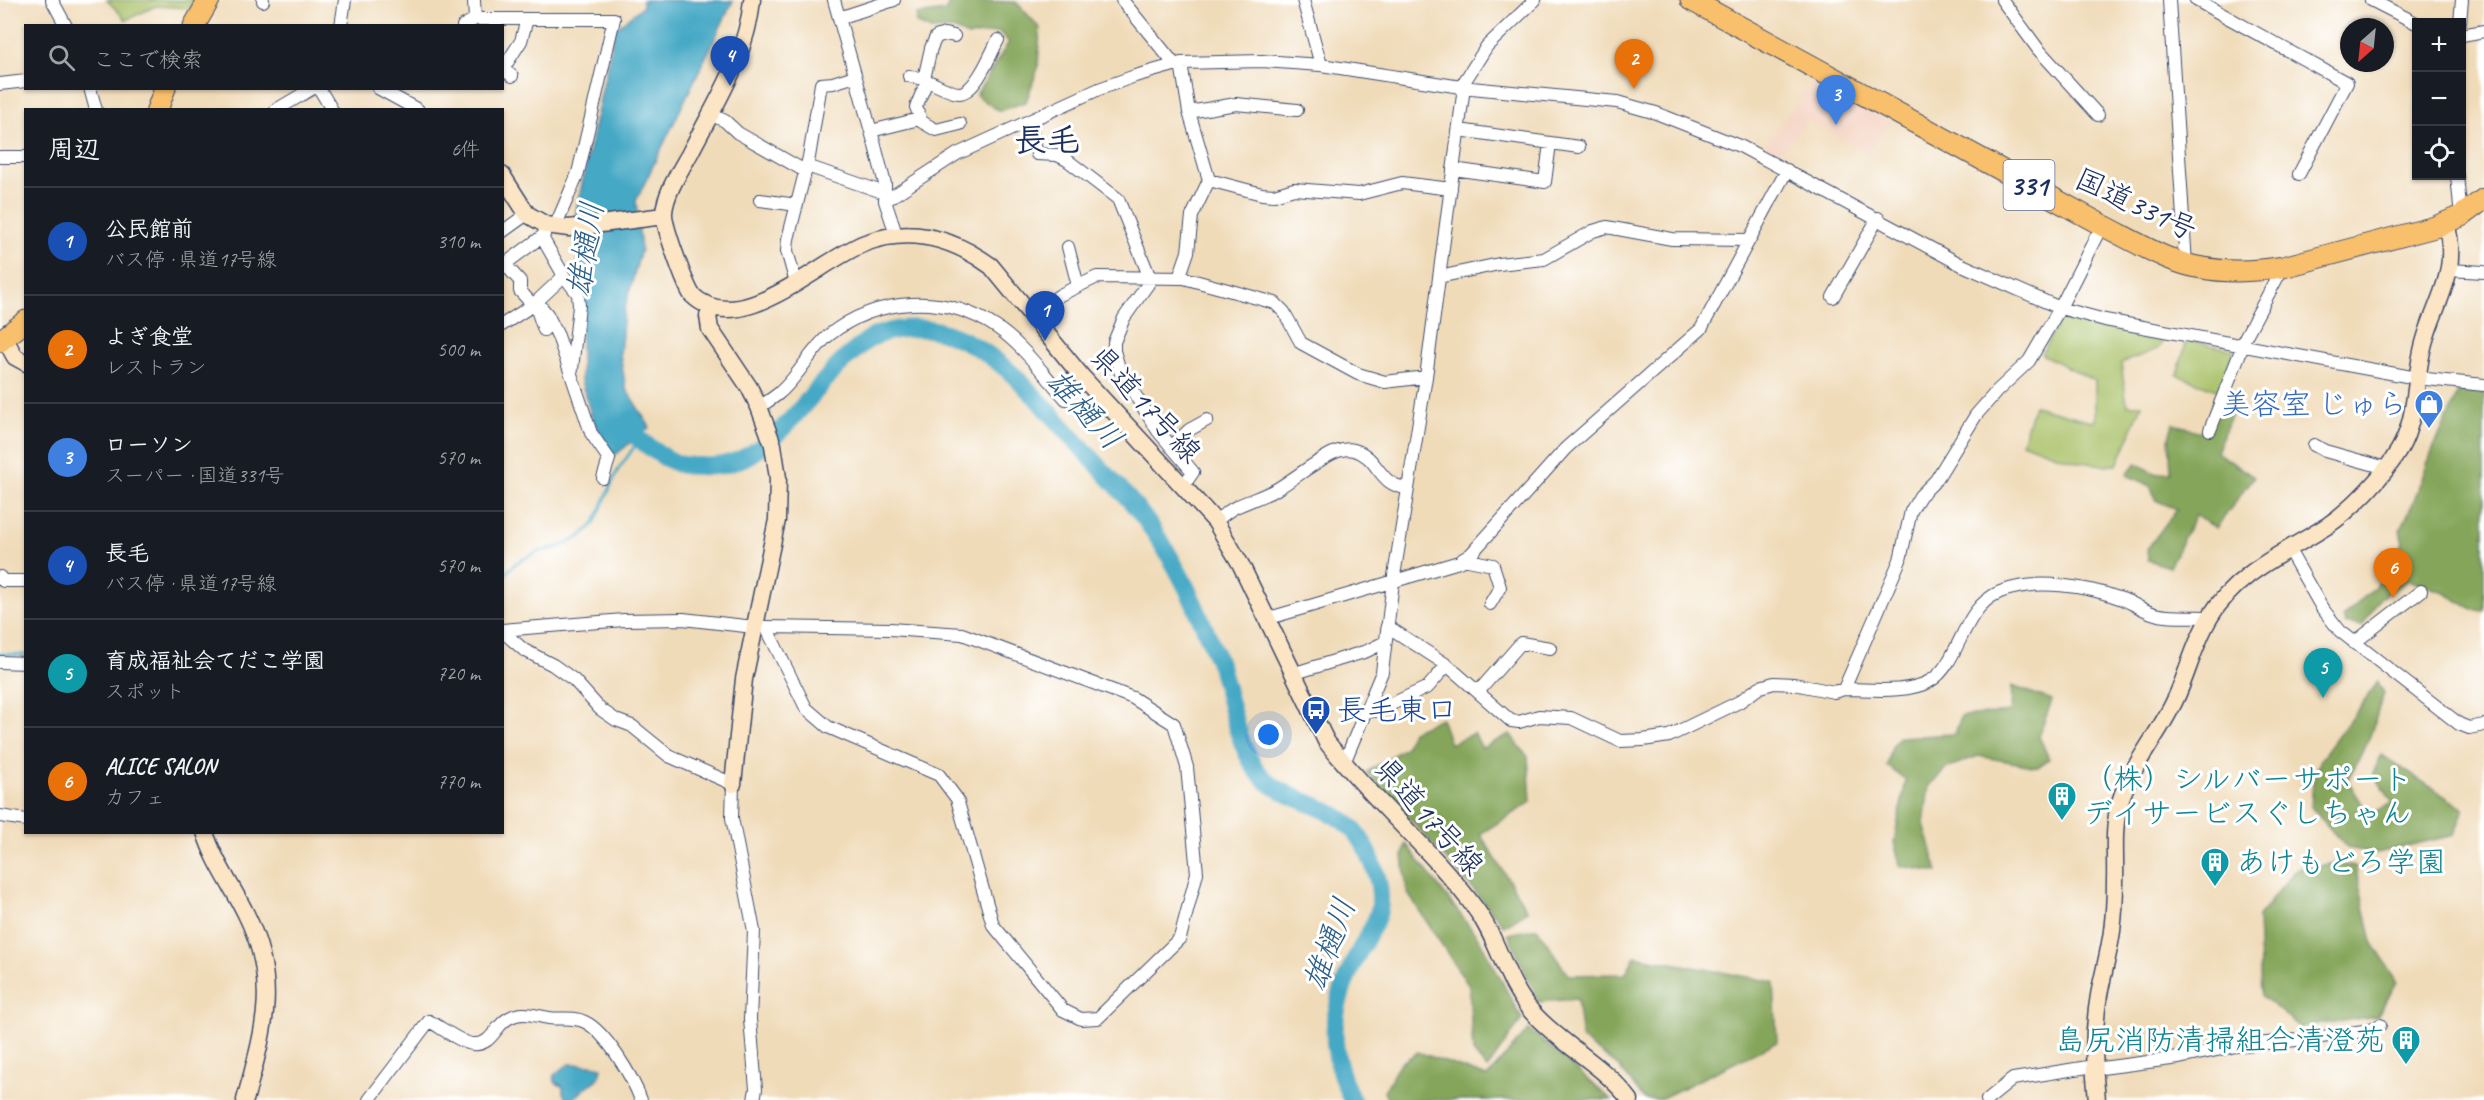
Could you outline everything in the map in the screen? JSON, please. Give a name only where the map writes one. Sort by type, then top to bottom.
[{"type":"highway","points":[[195,24],[209,0]]},
{"type":"highway","name":"国道331号","points":[[1691,0],[2102,225],[2186,264],[2231,270],[2283,267],[2454,219],[2484,199]]},
{"type":"highway","points":[[158,108],[164,90]]},
{"type":"highway","points":[[2,340],[24,323]]},
{"type":"street","points":[[52,0],[65,24]]},
{"type":"street","points":[[341,24],[345,0]]},
{"type":"street","points":[[474,0],[475,19]]},
{"type":"street","points":[[752,0],[744,42],[732,71],[673,187],[664,216],[687,288],[699,302],[712,308],[708,316],[710,329],[749,387],[759,407],[772,445],[778,478],[777,520],[760,627],[744,679],[733,784],[732,818],[753,931],[750,1019],[756,1089],[754,1100]]},
{"type":"street","points":[[834,0],[871,131],[885,184],[885,197],[897,237]]},
{"type":"street","points":[[839,18],[894,0]]},
{"type":"street","points":[[1122,0],[1178,64],[1209,180],[1192,216],[1188,252],[1179,278]]},
{"type":"street","points":[[1303,0],[1321,65]]},
{"type":"street","points":[[1344,763],[1382,672],[1393,582],[1426,377],[1459,130],[1462,87],[1487,46],[1534,0]]},
{"type":"street","points":[[2002,0],[2038,49],[2098,115]]},
{"type":"street","points":[[2169,0],[2186,264]]},
{"type":"street","points":[[2196,0],[2347,83],[2299,174]]},
{"type":"street","points":[[2371,0],[2412,21]]},
{"type":"street","points":[[2460,18],[2462,0]]},
{"type":"street","points":[[466,24],[475,19],[499,22],[614,19],[578,173],[553,229],[543,239],[564,276],[578,294],[579,306],[572,371],[575,392],[587,424],[609,459],[603,478]]},
{"type":"street","points":[[504,67],[520,41],[527,20]]},
{"type":"street","points":[[2466,34],[2484,31]]},
{"type":"street","points":[[954,36],[945,34],[936,37],[931,48],[926,80],[916,107],[919,119],[936,130],[960,124]]},
{"type":"street","points":[[909,76],[926,80],[957,93],[965,91],[976,82],[998,40]]},
{"type":"street","points":[[885,197],[957,154],[1099,89],[1178,64],[1262,61],[1321,65],[1462,87],[1617,102],[1656,113],[1731,143],[1878,218],[1960,264],[2060,308],[2105,320],[2417,378],[2484,385]]},
{"type":"street","points":[[504,70],[512,76]]},
{"type":"street","points":[[796,283],[787,251],[806,169],[821,84],[832,84],[855,76]]},
{"type":"street","points":[[0,84],[24,81]]},
{"type":"street","points":[[91,90],[95,108]]},
{"type":"street","points":[[279,108],[310,90]]},
{"type":"street","points":[[320,90],[331,108]]},
{"type":"street","points":[[382,90],[414,108]]},
{"type":"street","points":[[1189,112],[1236,104],[1297,110]]},
{"type":"street","points":[[710,114],[725,122],[738,133],[806,169],[885,197]]},
{"type":"street","points":[[871,131],[919,119]]},
{"type":"street","points":[[1029,121],[1037,154],[1057,155],[1118,199],[1149,278],[1148,284],[1124,318],[1114,342],[1114,351],[1120,371],[1171,447],[1193,472],[1184,485]]},
{"type":"street","points":[[1459,130],[1579,147]]},
{"type":"street","points":[[1453,169],[1545,182],[1550,143]]},
{"type":"street","points":[[0,157],[24,156]]},
{"type":"street","points":[[1266,619],[1393,582],[1463,559],[1471,554],[1566,448],[1701,329],[1787,170]]},
{"type":"street","points":[[1209,180],[1254,193],[1274,195],[1294,189],[1359,194],[1402,183],[1451,189]]},
{"type":"street","points":[[2097,1100],[2094,1068],[2097,1009],[2112,932],[2115,833],[2120,801],[2127,783],[2174,702],[2210,617],[2241,580],[2330,524],[2351,507],[2400,449],[2413,410],[2424,341],[2444,294],[2449,270],[2457,180]]},
{"type":"street","points":[[504,182],[508,197],[527,214],[553,229]]},
{"type":"street","points":[[760,200],[797,205]]},
{"type":"street","points":[[504,231],[527,214]]},
{"type":"street","points":[[572,371],[548,314],[520,291],[520,281],[504,262],[553,229],[664,216]]},
{"type":"street","points":[[1833,297],[1878,218]]},
{"type":"street","points":[[1844,689],[1900,560],[1911,511],[1920,496],[1935,480],[1976,415],[1996,391],[2030,361],[2102,225]]},
{"type":"street","points":[[1439,278],[1499,264],[1544,259],[1593,231],[1608,227],[1672,239],[1749,240]]},
{"type":"street","name":"県道17号線","points":[[712,308],[733,310],[775,294],[865,243],[897,237],[927,237],[952,242],[972,252],[991,266],[1083,378],[1215,521],[1241,565],[1317,725],[1344,763],[1456,884],[1477,910],[1522,1000],[1545,1025],[1605,1071],[1630,1100]]},
{"type":"street","points":[[1068,247],[1078,286]]},
{"type":"street","points":[[2210,430],[2242,345],[2283,267]]},
{"type":"street","points":[[2449,270],[2484,272]]},
{"type":"street","points":[[504,325],[535,303],[564,276]]},
{"type":"street","points":[[1032,314],[1097,277],[1179,278],[1207,283],[1275,303],[1284,312],[1301,343],[1358,374],[1385,382],[1426,377]]},
{"type":"street","points":[[535,303],[544,330]]},
{"type":"street","points":[[759,407],[779,394],[827,337],[844,324],[873,311],[917,303],[935,303],[952,308],[996,327],[1024,353],[1066,399]]},
{"type":"street","points":[[2,340],[15,357],[24,362]]},
{"type":"street","points":[[1171,447],[1189,430],[1208,420]]},
{"type":"street","points":[[2314,446],[2386,468]]},
{"type":"street","points":[[1215,521],[1238,506],[1257,500],[1278,488],[1332,453],[1343,450],[1353,449],[1368,457],[1386,480],[1398,487],[1408,488]]},
{"type":"street","points":[[2289,550],[2322,608],[2340,631],[2459,724],[2469,728],[2484,725]]},
{"type":"street","points":[[1463,559],[1493,565],[1500,587],[1490,604]]},
{"type":"street","points":[[1,581],[24,581]]},
{"type":"street","points":[[1387,626],[1447,666],[1511,721],[1519,722],[1539,716],[1571,718],[1620,741],[1669,736],[1738,702],[1760,687],[1774,683],[1794,684],[1834,692],[1844,689],[1910,688],[1932,680],[1944,666],[1968,622],[1982,604],[1999,593],[2018,587],[2089,588],[2124,599],[2158,615],[2210,617]]},
{"type":"street","points":[[2354,643],[2421,591]]},
{"type":"street","points":[[504,631],[624,620],[683,619],[760,627],[890,629],[962,634],[1133,698],[1174,724],[1187,767],[1197,873],[1180,938],[1098,1018],[1081,1019],[1063,1010],[993,924],[957,799],[939,775],[828,727],[817,719],[806,708],[760,627]]},
{"type":"street","points":[[504,633],[524,650],[553,665],[574,680],[600,709],[616,720],[632,726],[669,756],[733,784]]},
{"type":"street","points":[[1292,674],[1367,651],[1386,642]]},
{"type":"street","points":[[1478,692],[1521,643],[1550,648]]},
{"type":"street","points":[[0,662],[24,663]]},
{"type":"street","points":[[1365,712],[1379,710],[1428,687],[1447,666]]},
{"type":"street","points":[[0,816],[24,820]]},
{"type":"street","points":[[205,834],[256,937],[267,984],[264,1025],[244,1100]]},
{"type":"street","points":[[369,1100],[429,1021],[472,1045],[486,1042],[508,1018],[524,1012],[550,1018],[574,1018],[587,1023],[599,1033],[622,1064],[641,1100]]},
{"type":"street","points":[[1987,1100],[2013,1079],[2179,1058],[2236,1046],[2372,1030],[2380,1025]]},
{"type":"shaded area","points":[[1813,80],[1891,122],[1868,153],[1807,121],[1779,155],[1763,148]]},
{"type":"green space","points":[[107,0],[195,0],[189,8],[156,6],[126,20]]},
{"type":"green space","points":[[951,0],[1016,2],[1040,28],[1038,68],[1026,102],[999,111],[976,95],[1009,42],[999,32],[968,36],[953,29],[931,30],[916,23],[917,15],[945,11]]},
{"type":"green space","points":[[2063,315],[2166,336],[2158,349],[2121,363],[2127,405],[2142,405],[2117,465],[2080,462],[2022,442],[2034,406],[2095,422],[2095,381],[2041,354]]},
{"type":"green space","points":[[2187,340],[2234,350],[2219,391],[2177,375]]},
{"type":"green space","points":[[2458,391],[2484,393],[2484,611],[2474,610],[2441,591],[2408,580],[2380,598],[2362,626],[2345,623],[2343,617],[2374,588],[2403,543],[2400,530]]},
{"type":"green space","points":[[2215,395],[2235,406],[2216,452],[2254,477],[2216,528],[2195,515],[2169,567],[2148,560],[2147,549],[2177,509],[2157,501],[2150,486],[2127,475],[2136,463],[2157,474],[2171,472],[2169,438],[2173,423],[2203,433]]},
{"type":"green space","points":[[2378,682],[2384,693],[2370,736],[2348,781],[2369,815],[2393,803],[2373,773],[2382,755],[2464,809],[2454,835],[2377,853],[2347,848],[2311,807],[2313,782],[2321,759]]},
{"type":"green space","points":[[2012,686],[2052,700],[2039,736],[2049,759],[2038,767],[1978,756],[1949,767],[1929,785],[1924,824],[1938,872],[1900,866],[1894,842],[1906,780],[1887,766],[1892,747],[1899,737],[1955,734],[1961,716],[2011,712]]},
{"type":"green space","points":[[1441,718],[1450,744],[1474,733],[1482,748],[1510,734],[1528,757],[1531,802],[1480,834],[1528,911],[1504,926],[1367,772],[1405,748],[1412,731]]},
{"type":"green space","points":[[1406,844],[1479,939],[1522,1019],[1487,1069],[1473,1052],[1469,986],[1407,892],[1403,856]]},
{"type":"green space","points":[[2336,863],[2355,866],[2372,942],[2397,982],[2377,1016],[2300,1027],[2261,996],[2258,917],[2296,869]]},
{"type":"green space","points":[[1537,928],[1568,975],[1625,974],[1635,956],[1774,982],[1777,1042],[1658,1100],[1645,1100],[1619,1067],[1582,1039],[1577,999],[1539,1002],[1508,934]]},
{"type":"green space","points":[[1529,1029],[1612,1100],[1388,1100],[1384,1092],[1399,1064],[1418,1052],[1487,1077]]},
{"type":"water","points":[[642,0],[733,1],[636,201],[641,250],[624,311],[620,354],[626,389],[650,427],[614,456],[594,424],[581,381],[581,296],[574,221],[615,29],[643,6]]},
{"type":"water","points":[[569,1064],[602,1067],[596,1081],[572,1099],[567,1100],[563,1087],[555,1082],[554,1075]]},
{"type":"waterway","name":"雄樋川","points":[[620,420],[632,433],[671,461],[690,466],[725,464],[748,456],[768,442],[839,365],[867,341],[880,334],[906,329],[939,331],[977,348],[1011,373],[1134,505],[1163,546],[1188,591],[1214,649],[1238,732],[1255,768],[1279,789],[1337,816],[1350,826],[1368,853],[1377,878],[1380,908],[1344,985],[1335,1021],[1337,1059],[1352,1100]]},
{"type":"waterway","points":[[504,575],[516,563],[537,552],[559,547],[580,537],[594,524],[618,470],[639,440]]},
{"type":"waterway","points":[[0,654],[24,655]]},
{"type":"place","name":"長毛","points":[[730,86]]},
{"type":"place","name":"よぎ食堂","points":[[1634,89]]},
{"type":"place","name":"ローソン","points":[[1836,125]]},
{"type":"place","name":"公民館前","points":[[1045,341]]},
{"type":"place","name":"美容室 じゅら","points":[[2429,430]]},
{"type":"place","name":"ALICE SALON","points":[[2393,598]]},
{"type":"place","name":"育成福祉会てだこ学園","points":[[2323,698]]},
{"type":"place","name":"長毛東口","points":[[1316,736]]},
{"type":"place","name":"（株）シルバーサポート デイサービスぐしちゃん","points":[[2062,822]]},
{"type":"place","name":"あけもどろ学園","points":[[2215,888]]},
{"type":"place","name":"島尻消防清掃組合清澄苑","points":[[2406,1066]]},
{"type":"district","name":"長毛","points":[[1047,139]]}]
